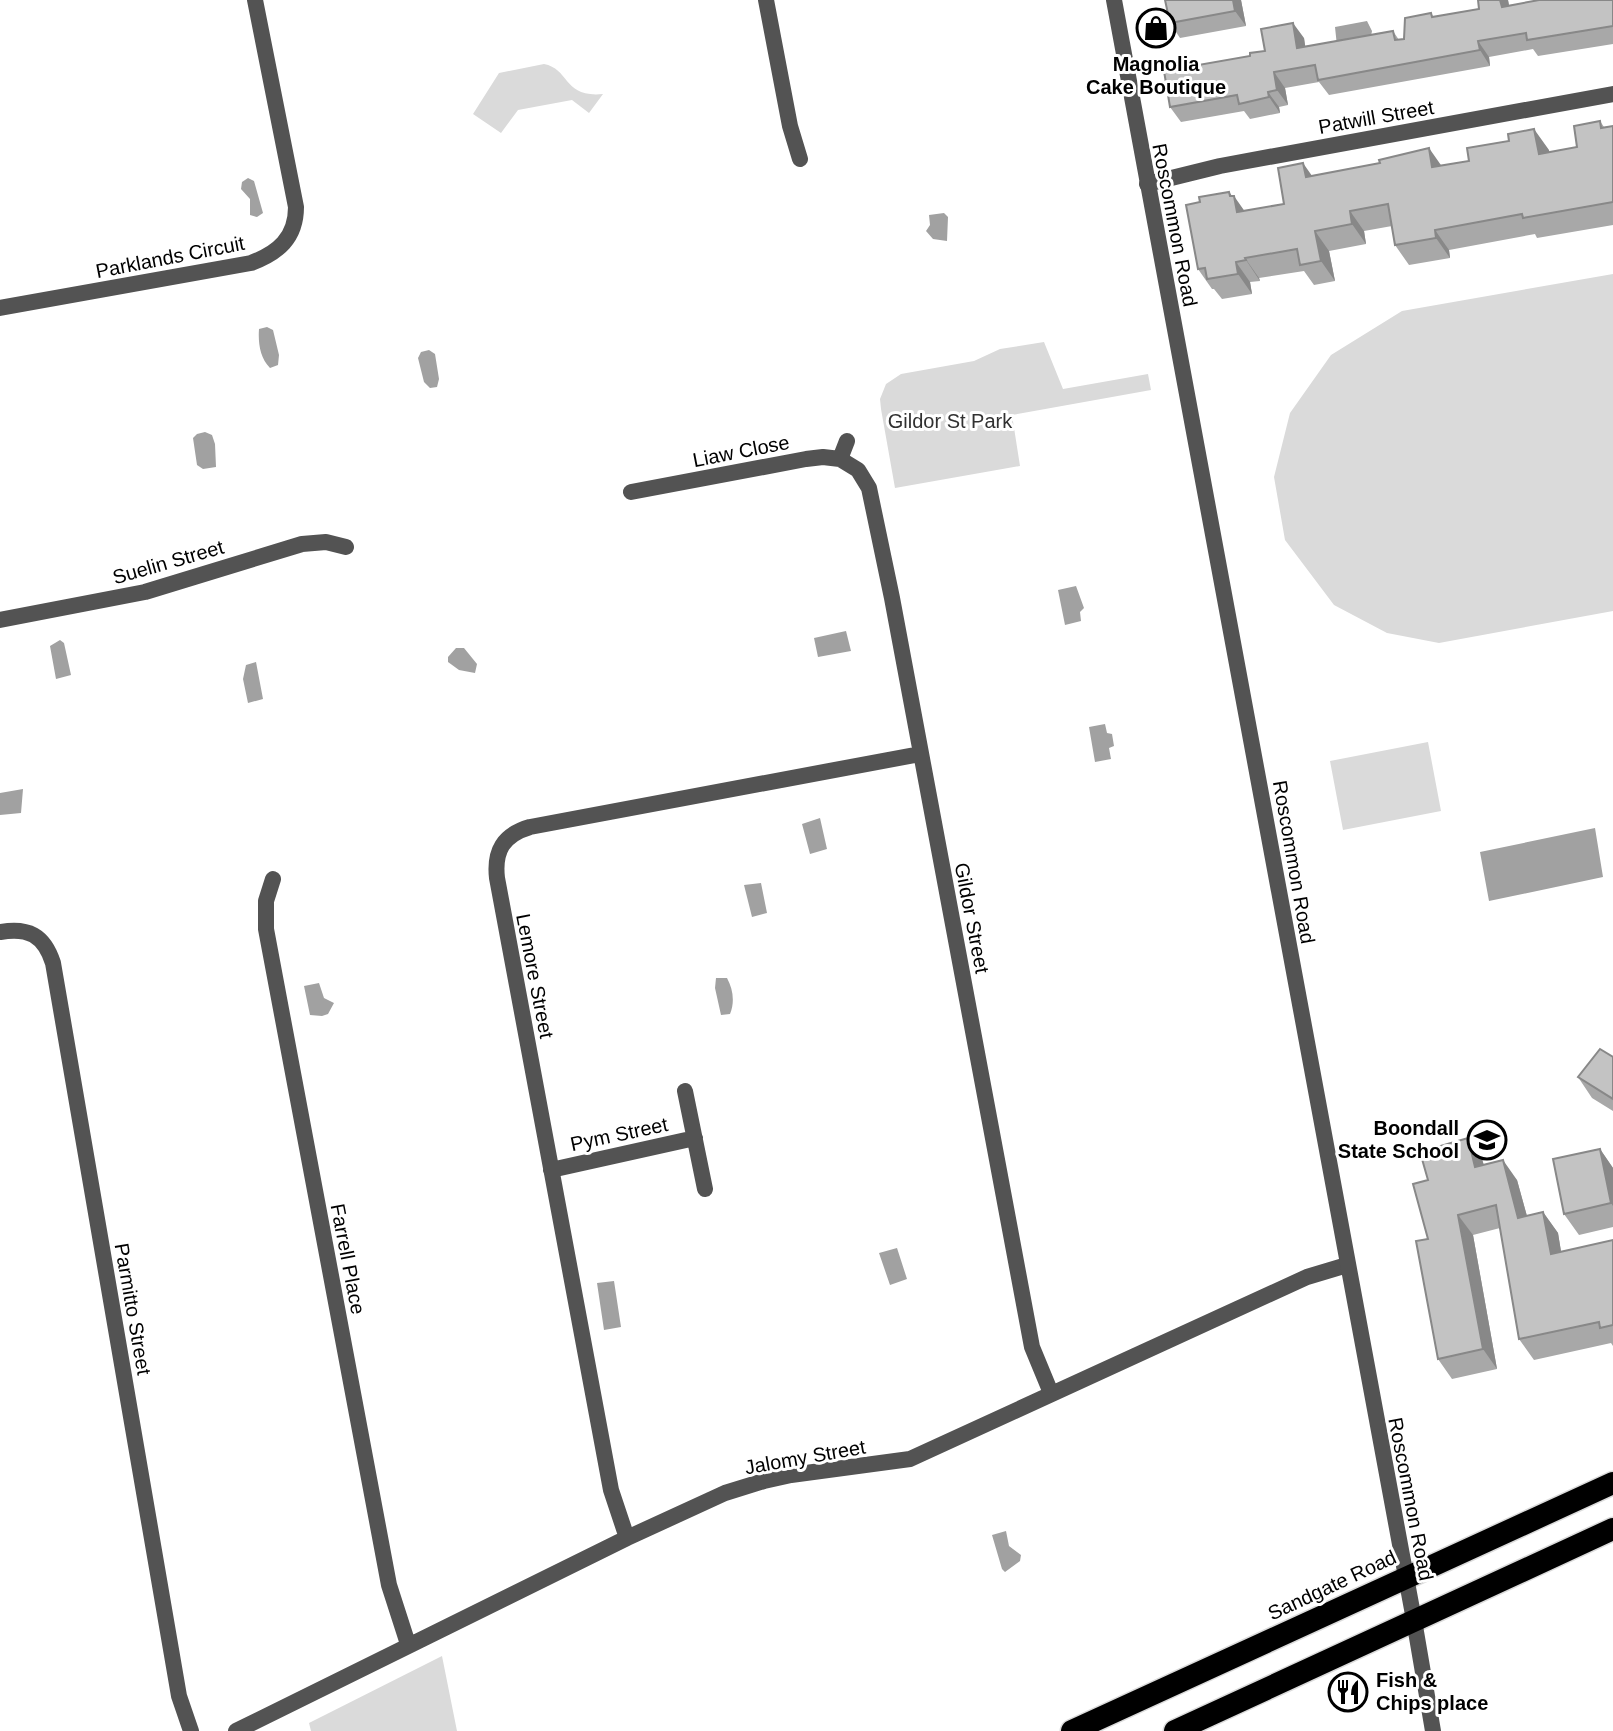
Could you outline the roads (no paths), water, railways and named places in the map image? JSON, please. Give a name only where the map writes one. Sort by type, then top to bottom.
[{"type":"highway","name":"Sandgate Road","points":[[1072,1731],[1613,1483]]},
{"type":"highway","points":[[1175,1731],[1613,1529]]},
{"type":"street","name":"Parklands Circuit","points":[[0,308],[251,263],[277,251],[287,240],[296,222],[296,207],[255,0]]},
{"type":"street","points":[[766,0],[790,126],[800,159]]},
{"type":"street","name":"Roscommon Road","points":[[1114,0],[1433,1731]]},
{"type":"street","name":"Patwill Street","points":[[1147,184],[1220,166],[1613,94]]},
{"type":"street","points":[[840,459],[847,441]]},
{"type":"street","name":"Liaw Close","points":[[631,492],[806,459],[840,459]]},
{"type":"street","name":"Gildor Street","points":[[840,459],[858,470],[871,497],[1032,1347],[1051,1393]]},
{"type":"street","name":"Suelin Street","points":[[0,620],[145,592],[302,544],[326,542],[346,547]]},
{"type":"street","name":"Lemore Street","points":[[627,1538],[611,1490],[551,1170],[497,878],[498,850],[507,838],[530,827],[920,754]]},
{"type":"street","name":"Farrell Place","points":[[273,879],[266,901],[266,929],[389,1585],[408,1644]]},
{"type":"street","name":"Parmitto Street","points":[[0,932],[17,930],[34,934],[45,943],[53,963],[179,1696],[191,1731]]},
{"type":"street","name":"Pym Street","points":[[685,1091],[705,1189]]},
{"type":"street","name":"Pym Street","points":[[551,1170],[695,1138]]},
{"type":"street","name":"Jalomy Street","points":[[236,1731],[408,1644],[725,1493],[764,1481],[910,1459],[1307,1277],[1347,1265]]},
{"type":"place","name":"Magnolia Cake Boutique","points":[[1156,28]]},
{"type":"place","name":"Boondall State School","points":[[1487,1140]]},
{"type":"place","name":"Fish & Chips place","points":[[1348,1692]]},
{"type":"park label","name":"Gildor St Park","points":[[950,421]]}]
